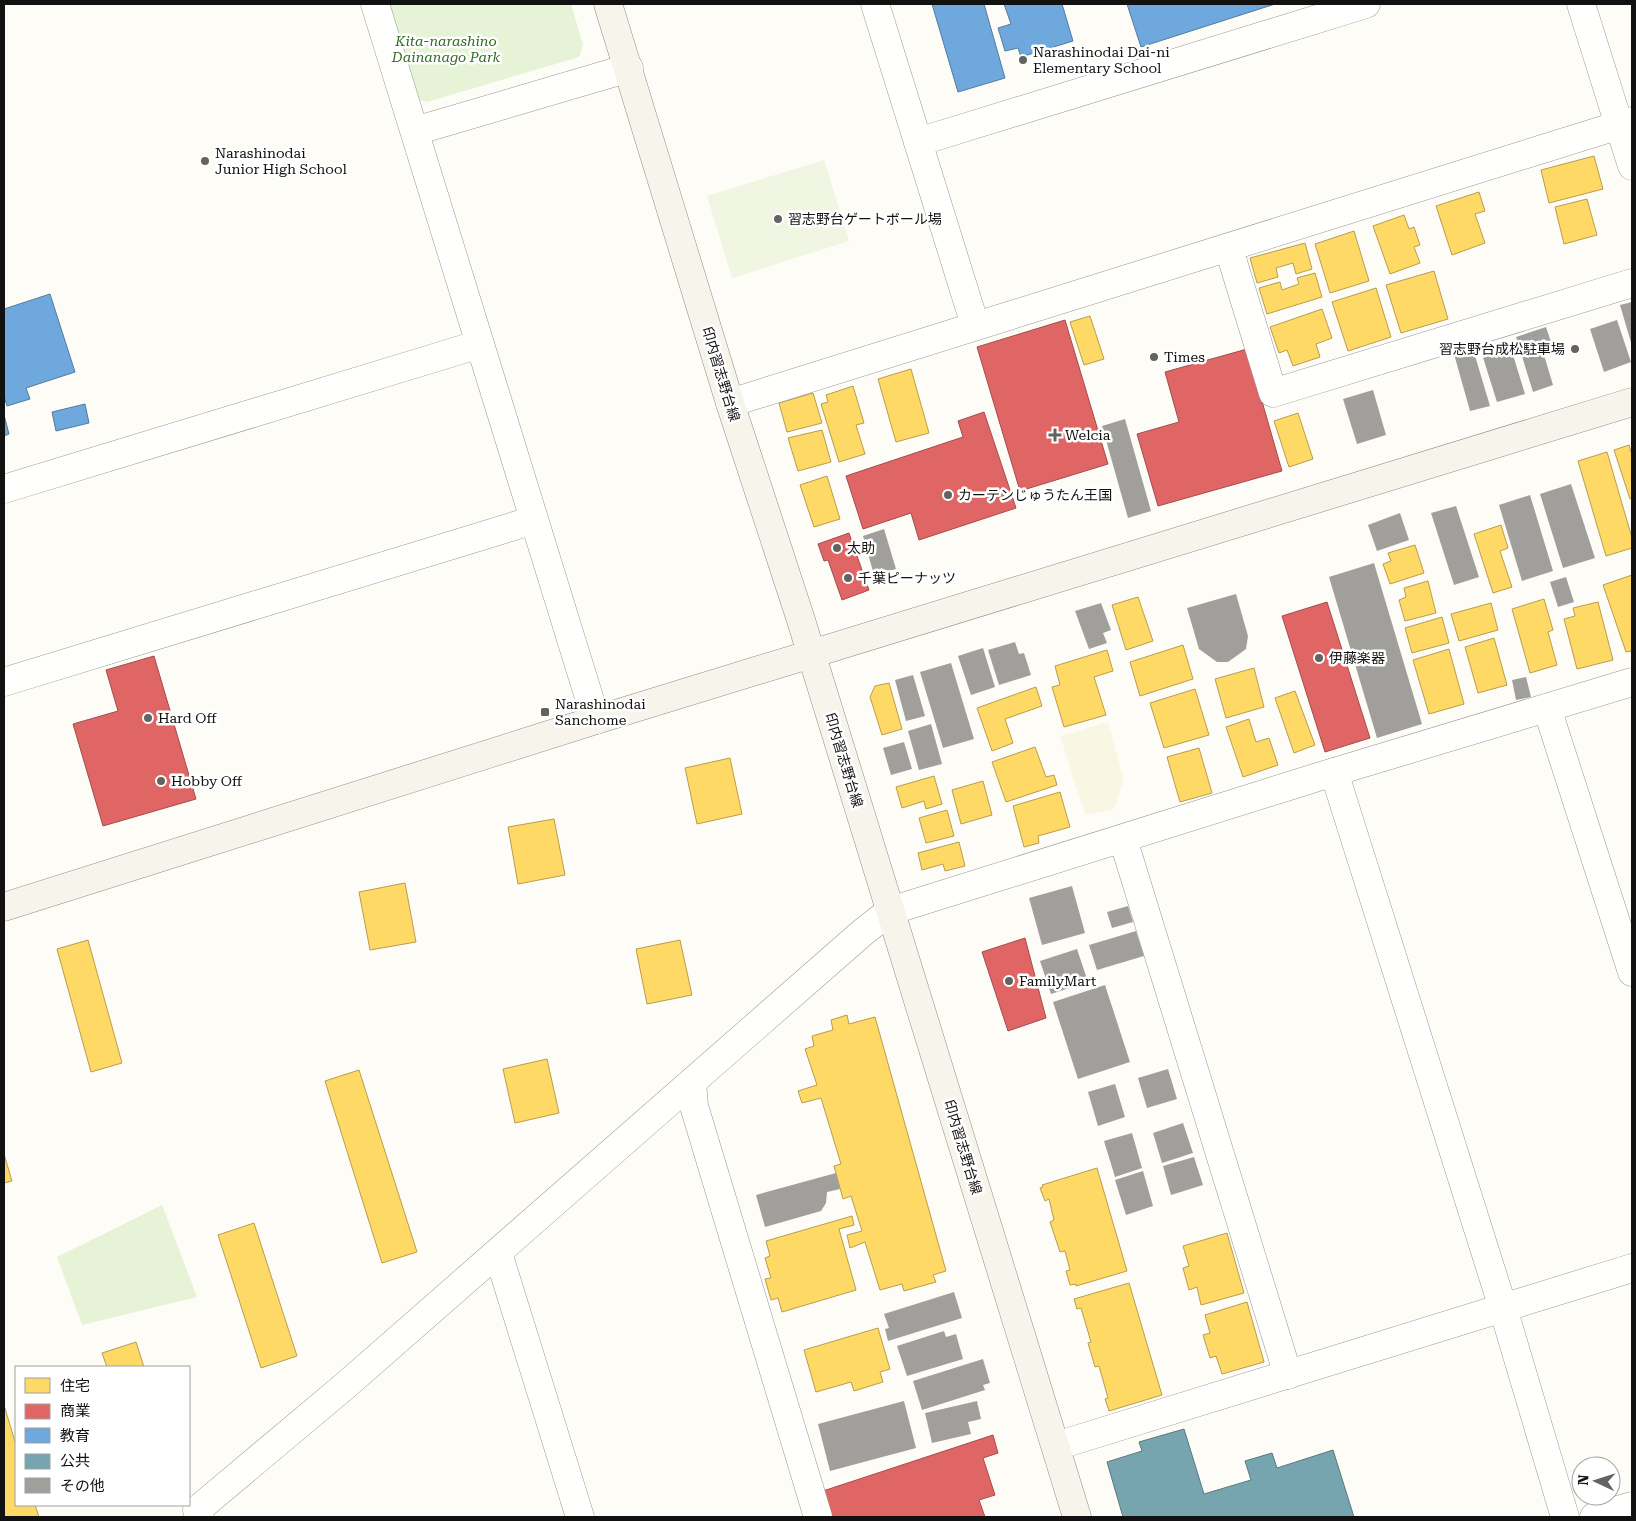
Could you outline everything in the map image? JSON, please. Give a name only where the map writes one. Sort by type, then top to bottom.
[{"type":"street","points":[[375,4],[596,720]]},
{"type":"street","name":"印内習志野台線","points":[[608,4],[730,403],[810,654],[1077,1517]]},
{"type":"street","points":[[875,4],[975,325]]},
{"type":"street","points":[[918,142],[1366,4]]},
{"type":"street","points":[[1581,4],[1625,123],[1632,166]]},
{"type":"street","points":[[415,131],[629,68]]},
{"type":"street","points":[[730,403],[975,325],[1229,249],[1625,123]]},
{"type":"street","points":[[1229,249],[1273,393],[1632,282]]},
{"type":"street","points":[[4,488],[480,344]]},
{"type":"street","points":[[4,907],[596,720],[1632,402]]},
{"type":"street","points":[[4,682],[534,520]]},
{"type":"street","points":[[200,1517],[197,1510],[346,1385],[890,911],[1334,772],[1632,682]]},
{"type":"street","points":[[1547,708],[1632,972]]},
{"type":"street","points":[[1334,772],[1502,1308],[1565,1517]]},
{"type":"street","points":[[1124,839],[1288,1375]]},
{"type":"street","points":[[692,1082],[694,1106],[818,1517]]},
{"type":"street","points":[[498,1252],[580,1517]]},
{"type":"street","points":[[1056,1446],[1632,1268]]},
{"type":"street","points":[[1594,1517],[1632,1506]]},
{"type":"shaded area","points":[[1108,722],[1124,780],[1114,809],[1085,815],[1060,736]]},
{"type":"green space","name":"Kita-narashino Dainanago Park","points":[[385,4],[571,4],[583,45],[579,57],[427,102],[414,99]]},
{"type":"green space","name":"習志野台ゲートボール場","points":[[824,160],[849,241],[732,278],[707,196]]},
{"type":"green space","points":[[162,1205],[197,1297],[82,1325],[57,1257]]},
{"type":"building: 住宅","points":[[1594,156],[1603,189],[1549,203],[1541,170]]},
{"type":"building: 住宅","points":[[1479,192],[1485,211],[1475,214],[1485,243],[1452,255],[1436,206]]},
{"type":"building: 住宅","points":[[1587,199],[1597,235],[1564,244],[1555,207]]},
{"type":"building: 住宅","points":[[1404,215],[1409,229],[1414,227],[1420,245],[1414,247],[1420,263],[1390,274],[1373,226]]},
{"type":"building: 住宅","points":[[1354,231],[1369,281],[1330,293],[1315,244]]},
{"type":"building: 住宅","points":[[1305,243],[1312,269],[1296,274],[1293,263],[1276,268],[1278,277],[1257,283],[1250,258]]},
{"type":"building: 住宅","points":[[1434,271],[1448,319],[1401,333],[1386,285]]},
{"type":"building: 住宅","points":[[1315,273],[1322,297],[1267,314],[1259,288],[1280,282],[1282,290],[1299,284],[1297,278]]},
{"type":"building: 住宅","points":[[1376,288],[1391,337],[1348,351],[1332,302]]},
{"type":"building: 住宅","points":[[1322,309],[1332,338],[1316,344],[1320,357],[1293,366],[1287,350],[1279,353],[1270,327]]},
{"type":"building: 住宅","points":[[1090,316],[1104,359],[1084,365],[1070,322]]},
{"type":"building: 住宅","points":[[911,369],[929,433],[896,442],[878,379]]},
{"type":"building: 住宅","points":[[853,386],[864,423],[856,425],[865,454],[839,462],[821,404],[828,402],[826,395]]},
{"type":"building: 住宅","points":[[813,393],[822,423],[787,432],[779,403]]},
{"type":"building: 住宅","points":[[1298,413],[1313,459],[1289,467],[1274,421]]},
{"type":"building: 住宅","points":[[822,430],[831,462],[798,471],[788,438]]},
{"type":"building: 住宅","points":[[1629,445],[1632,455],[1632,498],[1630,499],[1614,450]]},
{"type":"building: 住宅","points":[[1607,452],[1632,538],[1632,548],[1606,556],[1578,461]]},
{"type":"building: 住宅","points":[[827,476],[840,519],[814,527],[800,485]]},
{"type":"building: 住宅","points":[[1501,525],[1508,548],[1500,551],[1512,587],[1493,593],[1474,534]]},
{"type":"building: 住宅","points":[[1415,545],[1424,573],[1390,584],[1383,564],[1391,561],[1388,553]]},
{"type":"building: 住宅","points":[[1632,575],[1632,651],[1626,652],[1603,585]]},
{"type":"building: 住宅","points":[[1428,581],[1436,613],[1405,621],[1399,600],[1406,597],[1404,588]]},
{"type":"building: 住宅","points":[[1138,597],[1153,641],[1126,650],[1112,605]]},
{"type":"building: 住宅","points":[[1544,599],[1553,630],[1548,632],[1557,665],[1530,673],[1512,609]]},
{"type":"building: 住宅","points":[[1598,602],[1613,660],[1577,669],[1564,619],[1575,616],[1573,608]]},
{"type":"building: 住宅","points":[[1491,603],[1498,630],[1459,641],[1451,614]]},
{"type":"building: 住宅","points":[[1442,617],[1449,643],[1412,653],[1405,628]]},
{"type":"building: 住宅","points":[[1494,638],[1507,685],[1478,693],[1465,647]]},
{"type":"building: 住宅","points":[[1183,645],[1193,679],[1140,696],[1130,662]]},
{"type":"building: 住宅","points":[[1449,649],[1464,704],[1429,714],[1413,660]]},
{"type":"building: 住宅","points":[[1107,650],[1113,671],[1094,677],[1106,715],[1064,727],[1052,687],[1060,685],[1055,666]]},
{"type":"building: 住宅","points":[[1254,668],[1264,707],[1226,718],[1215,679]]},
{"type":"building: 住宅","points":[[889,683],[902,729],[882,735],[870,697],[875,686]]},
{"type":"building: 住宅","points":[[1036,687],[1042,706],[1005,719],[1013,743],[992,751],[977,708]]},
{"type":"building: 住宅","points":[[1195,689],[1209,735],[1164,748],[1150,703]]},
{"type":"building: 住宅","points":[[1295,691],[1315,745],[1294,753],[1275,698]]},
{"type":"building: 住宅","points":[[1249,719],[1256,742],[1269,738],[1278,765],[1243,777],[1226,727]]},
{"type":"building: 住宅","points":[[1035,747],[1046,777],[1054,775],[1057,785],[1006,802],[992,762]]},
{"type":"building: 住宅","points":[[1199,748],[1212,793],[1180,802],[1167,757]]},
{"type":"building: 住宅","points":[[730,758],[742,814],[697,824],[685,768]]},
{"type":"building: 住宅","points":[[934,776],[942,804],[926,809],[924,801],[902,808],[896,787]]},
{"type":"building: 住宅","points":[[983,781],[992,815],[961,824],[952,790]]},
{"type":"building: 住宅","points":[[1060,792],[1070,827],[1038,836],[1039,843],[1024,847],[1013,806]]},
{"type":"building: 住宅","points":[[947,810],[954,836],[926,843],[919,818]]},
{"type":"building: 住宅","points":[[554,819],[565,875],[518,884],[508,827]]},
{"type":"building: 住宅","points":[[959,842],[965,866],[945,871],[943,864],[922,870],[918,853]]},
{"type":"building: 住宅","points":[[405,883],[416,942],[370,950],[359,892]]},
{"type":"building: 住宅","points":[[88,940],[122,1063],[91,1072],[57,949]]},
{"type":"building: 住宅","points":[[680,940],[692,995],[647,1004],[636,949]]},
{"type":"building: 住宅","points":[[847,1015],[849,1024],[875,1017],[946,1271],[933,1275],[936,1282],[904,1291],[902,1284],[880,1290],[865,1242],[850,1248],[847,1235],[862,1231],[851,1196],[843,1199],[834,1166],[841,1164],[821,1098],[802,1103],[798,1091],[817,1085],[805,1049],[814,1046],[812,1036],[833,1030],[831,1020]]},
{"type":"building: 住宅","points":[[547,1059],[559,1113],[515,1123],[503,1069]]},
{"type":"building: 住宅","points":[[359,1070],[417,1252],[382,1263],[325,1081]]},
{"type":"building: 住宅","points":[[4,1154],[12,1181],[4,1183]]},
{"type":"building: 住宅","points":[[1097,1168],[1127,1271],[1076,1286],[1076,1284],[1070,1285],[1066,1271],[1070,1270],[1065,1251],[1060,1252],[1050,1222],[1054,1220],[1049,1199],[1045,1201],[1040,1188],[1043,1187],[1042,1185]]},
{"type":"building: 住宅","points":[[852,1216],[854,1225],[839,1229],[856,1290],[782,1312],[778,1298],[771,1300],[765,1279],[771,1278],[765,1258],[770,1256],[766,1241]]},
{"type":"building: 住宅","points":[[254,1223],[297,1356],[261,1368],[218,1235]]},
{"type":"building: 住宅","points":[[1227,1233],[1244,1293],[1201,1305],[1197,1287],[1189,1290],[1183,1268],[1189,1266],[1183,1246]]},
{"type":"building: 住宅","points":[[1129,1283],[1162,1395],[1109,1411],[1105,1399],[1108,1398],[1099,1366],[1095,1367],[1088,1343],[1091,1342],[1081,1308],[1077,1309],[1074,1299]]},
{"type":"building: 住宅","points":[[1247,1302],[1264,1362],[1222,1374],[1216,1356],[1210,1358],[1203,1335],[1210,1333],[1205,1315]]},
{"type":"building: 住宅","points":[[878,1328],[890,1369],[880,1372],[883,1382],[854,1391],[851,1382],[816,1392],[804,1350]]},
{"type":"building: 住宅","points":[[136,1342],[144,1366],[107,1366],[102,1353]]},
{"type":"building: 住宅","points":[[4,1405],[15,1442],[15,1506],[35,1506],[39,1517],[4,1517]]},
{"type":"building: 商業","points":[[1065,320],[1108,464],[1020,491],[977,347]]},
{"type":"building: 商業","points":[[1247,349],[1282,471],[1158,506],[1137,434],[1179,422],[1165,372]]},
{"type":"building: 商業","points":[[984,412],[1016,508],[919,540],[911,513],[863,529],[846,476],[963,437],[958,421]]},
{"type":"building: 商業","points":[[849,533],[869,590],[842,600],[828,560],[824,561],[818,544]]},
{"type":"building: 商業","points":[[1327,602],[1370,738],[1325,752],[1282,616]]},
{"type":"building: 商業","points":[[154,656],[196,799],[103,826],[73,724],[118,711],[106,670]]},
{"type":"building: 商業","points":[[1025,938],[1046,1018],[1008,1031],[982,952]]},
{"type":"building: 商業","points":[[993,1435],[998,1453],[983,1458],[995,1495],[979,1500],[985,1517],[831,1517],[823,1491]]},
{"type":"building: 教育","points":[[932,4],[984,4],[1005,78],[958,92]]},
{"type":"building: 教育","points":[[1004,4],[1062,4],[1073,41],[1021,57],[1018,48],[1005,51],[998,28],[1011,24]]},
{"type":"building: 教育","points":[[1127,4],[1275,4],[1141,47]]},
{"type":"building: 教育","points":[[50,294],[75,372],[26,388],[30,399],[7,406],[4,396],[4,309]]},
{"type":"building: 教育","points":[[85,404],[89,423],[56,431],[52,412]]},
{"type":"building: 教育","points":[[4,415],[9,434],[4,436]]},
{"type":"building: 公共","points":[[1184,1429],[1204,1494],[1251,1480],[1245,1461],[1272,1453],[1277,1468],[1333,1450],[1354,1517],[1123,1517],[1107,1462],[1142,1451],[1139,1442]]},
{"type":"building: その他","points":[[1632,302],[1632,346],[1620,305]]},
{"type":"building: その他","points":[[1617,320],[1631,362],[1604,372],[1590,329]]},
{"type":"building: その他","points":[[1546,327],[1554,351],[1544,355],[1553,385],[1533,392],[1516,337]]},
{"type":"building: その他","points":[[1509,342],[1525,394],[1497,402],[1481,351]]},
{"type":"building: その他","points":[[1473,349],[1490,406],[1470,411],[1454,354]]},
{"type":"building: その他","points":[[1373,390],[1386,435],[1357,444],[1343,399]]},
{"type":"building: その他","points":[[1125,419],[1151,511],[1128,518],[1102,426]]},
{"type":"building: その他","points":[[1571,484],[1595,558],[1563,568],[1540,494]]},
{"type":"building: その他","points":[[1530,495],[1553,571],[1522,581],[1499,505]]},
{"type":"building: その他","points":[[1456,506],[1479,577],[1454,585],[1431,513]]},
{"type":"building: その他","points":[[1400,513],[1409,540],[1377,551],[1368,525]]},
{"type":"building: その他","points":[[884,529],[896,569],[874,575],[863,536]]},
{"type":"building: その他","points":[[1374,563],[1422,724],[1377,738],[1329,577]]},
{"type":"building: その他","points":[[1566,577],[1574,602],[1558,607],[1550,582]]},
{"type":"building: その他","points":[[1236,594],[1248,636],[1246,649],[1228,662],[1217,662],[1199,649],[1187,608]]},
{"type":"building: その他","points":[[1101,603],[1111,630],[1103,633],[1107,643],[1089,649],[1075,611]]},
{"type":"building: その他","points":[[1015,642],[1019,654],[1024,653],[1031,675],[999,685],[988,650]]},
{"type":"building: その他","points":[[983,648],[995,687],[971,695],[958,656]]},
{"type":"building: その他","points":[[951,663],[974,739],[943,748],[920,672]]},
{"type":"building: その他","points":[[913,675],[925,716],[906,721],[895,680]]},
{"type":"building: その他","points":[[1526,677],[1531,697],[1516,700],[1512,680]]},
{"type":"building: その他","points":[[931,724],[942,764],[919,770],[908,731]]},
{"type":"building: その他","points":[[904,742],[912,769],[891,775],[883,748]]},
{"type":"building: その他","points":[[1072,886],[1085,933],[1042,945],[1029,898]]},
{"type":"building: その他","points":[[1128,906],[1133,922],[1112,928],[1107,912]]},
{"type":"building: その他","points":[[1136,931],[1144,956],[1097,970],[1089,945]]},
{"type":"building: その他","points":[[1077,949],[1088,982],[1051,994],[1040,961]]},
{"type":"building: その他","points":[[1105,985],[1130,1062],[1078,1079],[1053,1002]]},
{"type":"building: その他","points":[[1168,1069],[1177,1099],[1147,1108],[1138,1078]]},
{"type":"building: その他","points":[[1115,1084],[1125,1117],[1098,1126],[1088,1092]]},
{"type":"building: その他","points":[[1183,1123],[1193,1153],[1162,1163],[1153,1133]]},
{"type":"building: その他","points":[[1132,1133],[1142,1168],[1115,1177],[1104,1141]]},
{"type":"building: その他","points":[[1194,1157],[1203,1185],[1171,1195],[1163,1166]]},
{"type":"building: その他","points":[[1143,1171],[1153,1206],[1126,1215],[1115,1180]]},
{"type":"building: その他","points":[[836,1173],[840,1189],[827,1192],[826,1203],[821,1211],[765,1227],[756,1195]]},
{"type":"building: その他","points":[[954,1292],[962,1318],[888,1341],[885,1329],[889,1328],[884,1314]]},
{"type":"building: その他","points":[[944,1331],[946,1337],[956,1334],[963,1359],[907,1376],[897,1346]]},
{"type":"building: その他","points":[[983,1359],[990,1383],[983,1385],[985,1390],[922,1410],[913,1381]]},
{"type":"building: その他","points":[[904,1401],[916,1448],[830,1471],[818,1424]]},
{"type":"building: その他","points":[[977,1401],[981,1419],[968,1422],[971,1434],[932,1443],[925,1413]]},
{"type":"place","name":"Narashinodai Dai-ni Elementary School","points":[[1023,60]]},
{"type":"place","name":"Narashinodai Junior High School","points":[[205,161]]},
{"type":"place","name":"習志野台ゲートボール場","points":[[778,219]]},
{"type":"place","name":"習志野台成松駐車場","points":[[1575,349]]},
{"type":"place","name":"Times","points":[[1154,357]]},
{"type":"place","name":"Welcia","points":[[1055,435]]},
{"type":"place","name":"カーテンじゅうたん王国","points":[[948,495]]},
{"type":"place","name":"太助","points":[[837,548]]},
{"type":"place","name":"千葉ピーナッツ","points":[[848,578]]},
{"type":"place","name":"伊藤楽器","points":[[1319,658]]},
{"type":"place","name":"Narashinodai Sanchome","points":[[545,712]]},
{"type":"place","name":"Hard Off","points":[[148,718]]},
{"type":"place","name":"Hobby Off","points":[[161,781]]},
{"type":"place","name":"FamilyMart","points":[[1009,981]]}]
